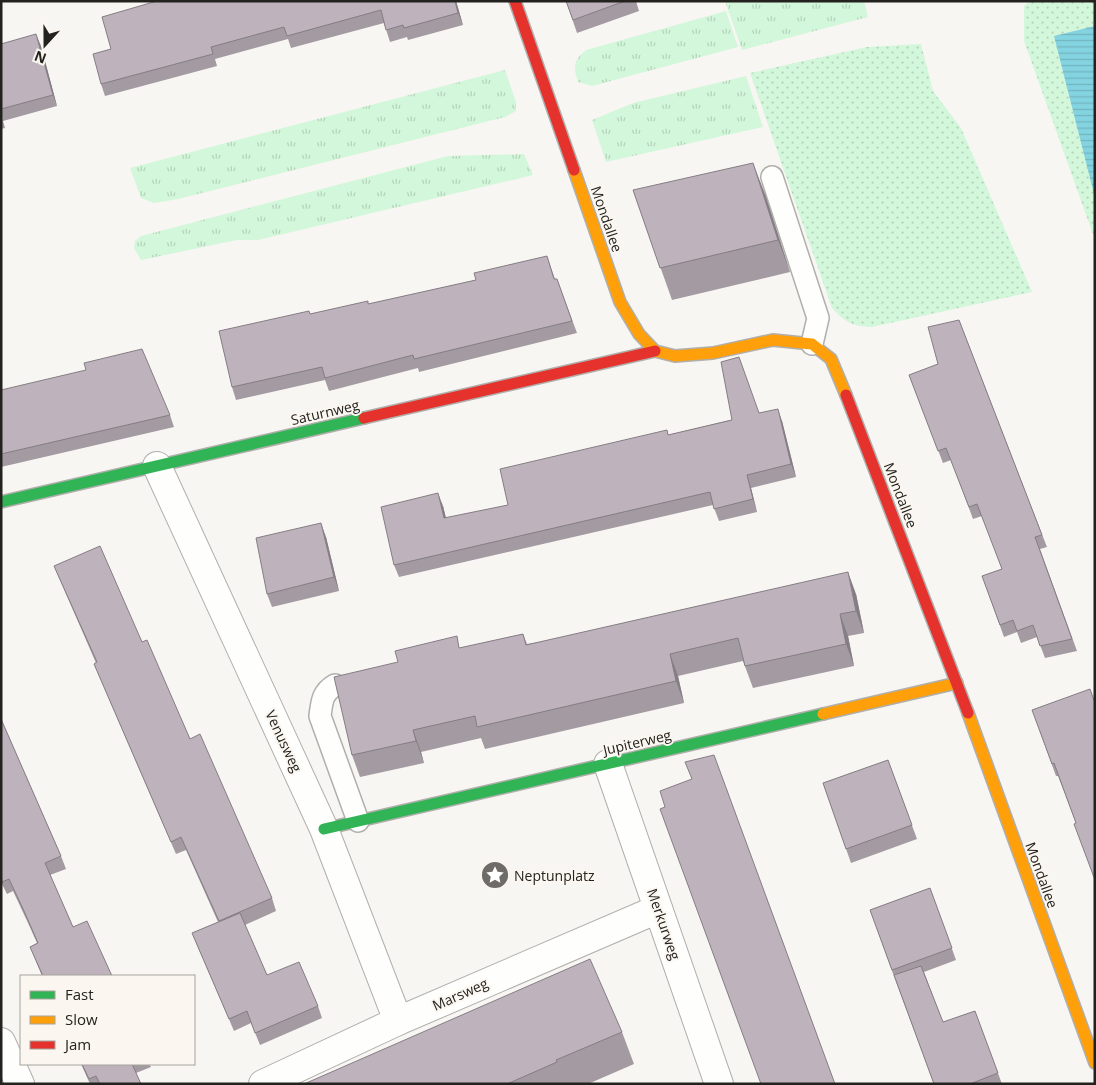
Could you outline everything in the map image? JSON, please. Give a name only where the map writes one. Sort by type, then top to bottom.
[{"type":"street","name":"Mondallee","points":[[515,1],[620,302],[639,334],[655,351]]},
{"type":"street","points":[[655,351],[675,356],[713,353],[772,340],[812,344]]},
{"type":"street","name":"Mondallee","points":[[812,344],[831,359],[858,424],[1095,1063]]},
{"type":"street","name":"Saturnweg","points":[[1,502],[655,351]]},
{"type":"street","name":"Venusweg","points":[[157,466],[324,829],[398,1021]]},
{"type":"street","name":"Jupiterweg","points":[[324,829],[956,684]]},
{"type":"street","name":"Merkurweg","points":[[608,764],[719,1084]]},
{"type":"street","name":"Marsweg","points":[[263,1084],[398,1021],[658,909]]},
{"type":"street","points":[[2,1046],[20,1084]]},
{"type":"lane","points":[[772,177],[818,318],[812,344]]},
{"type":"lane","points":[[335,685],[326,691],[321,703],[320,716],[358,821]]},
{"type":"green space","points":[[725,1],[864,1],[868,17],[742,50]]},
{"type":"green space","points":[[1030,1],[1095,1],[1095,240],[1024,41],[1024,6]]},
{"type":"green space","points":[[726,11],[738,47],[592,86],[578,82],[575,64],[586,50]]},
{"type":"green space","points":[[921,44],[933,91],[961,128],[1032,292],[872,327],[859,326],[841,317],[832,308],[750,73],[867,47]]},
{"type":"green space","points":[[505,70],[516,102],[516,111],[505,117],[178,199],[154,203],[141,198],[130,168]]},
{"type":"green space","points":[[746,76],[763,127],[606,162],[592,120],[633,103]]},
{"type":"green space","points":[[524,154],[533,175],[258,240],[237,240],[141,260],[134,248],[135,241],[141,236],[448,156]]},
{"type":"water","points":[[1095,26],[1095,198],[1054,36]]},
{"type":"building","points":[[157,1],[455,1],[458,13],[404,28],[403,25],[386,30],[381,10],[287,36],[284,27],[211,47],[213,54],[101,84],[93,54],[111,49],[102,17]]},
{"type":"building","points":[[566,1],[625,1],[573,20]]},
{"type":"building","points":[[36,34],[53,95],[1,109],[1,44]]},
{"type":"building","points":[[753,163],[778,240],[660,268],[633,190]]},
{"type":"building","points":[[547,256],[554,279],[557,279],[572,321],[414,359],[413,355],[325,378],[322,367],[232,387],[219,331],[309,311],[310,314],[368,301],[368,304],[476,280],[474,273]]},
{"type":"building","points":[[959,320],[1042,535],[1035,537],[1072,639],[1040,646],[1033,625],[1017,631],[1013,620],[1000,625],[982,576],[1002,569],[977,504],[969,507],[946,448],[938,451],[909,375],[938,364],[928,327]]},
{"type":"building","points":[[142,349],[170,415],[1,454],[1,390],[86,370],[84,363]]},
{"type":"building","points":[[739,357],[759,413],[778,409],[791,464],[747,475],[753,499],[714,509],[710,492],[394,565],[381,507],[438,493],[444,518],[508,505],[500,469],[667,430],[668,435],[732,420],[721,362]]},
{"type":"building","points":[[321,523],[334,577],[267,594],[256,538]]},
{"type":"building","points":[[100,546],[142,642],[147,640],[190,739],[200,734],[272,898],[219,921],[181,837],[171,842],[94,664],[97,662],[54,566]]},
{"type":"building","points":[[848,572],[856,611],[840,614],[846,644],[745,666],[738,638],[670,654],[676,681],[477,727],[475,716],[413,730],[416,741],[352,755],[334,677],[398,662],[395,651],[457,636],[459,648],[523,634],[526,645]]},
{"type":"building","points":[[1090,689],[1095,703],[1095,880],[1054,763],[1052,764],[1032,710]]},
{"type":"building","points":[[1,719],[61,856],[45,863],[73,927],[87,921],[112,975],[43,975],[30,947],[38,943],[9,879],[2,882]]},
{"type":"building","points":[[714,755],[835,1084],[761,1084],[660,809],[665,807],[660,791],[692,779],[685,762]]},
{"type":"building","points":[[888,760],[912,825],[846,849],[823,783]]},
{"type":"building","points":[[930,888],[952,948],[892,970],[870,910]]},
{"type":"building","points":[[240,913],[267,975],[299,962],[318,1006],[255,1033],[247,1011],[229,1019],[192,933]]},
{"type":"building","points":[[590,959],[622,1032],[556,1060],[557,1062],[507,1084],[304,1084]]},
{"type":"building","points":[[921,966],[943,1022],[975,1011],[998,1073],[970,1084],[934,1084],[894,975]]},
{"type":"building","points":[[82,1065],[132,1065],[141,1084],[100,1084],[96,1076],[89,1079]]},
{"type":"traffic: fast","points":[[1,502],[364,418]]},
{"type":"traffic: fast","points":[[324,829],[823,714]]},
{"type":"traffic: slow","points":[[574,170],[620,302],[639,334],[655,351],[675,356],[713,353],[773,340],[812,344],[831,359],[846,395]]},
{"type":"traffic: slow","points":[[823,714],[957,683]]},
{"type":"traffic: slow","points":[[968,713],[1095,1063]]},
{"type":"traffic: jam","points":[[515,1],[574,170]]},
{"type":"traffic: jam","points":[[364,418],[655,351]]},
{"type":"traffic: jam","points":[[846,395],[968,713]]},
{"type":"place","name":"Neptunplatz","points":[[495,875]]}]
